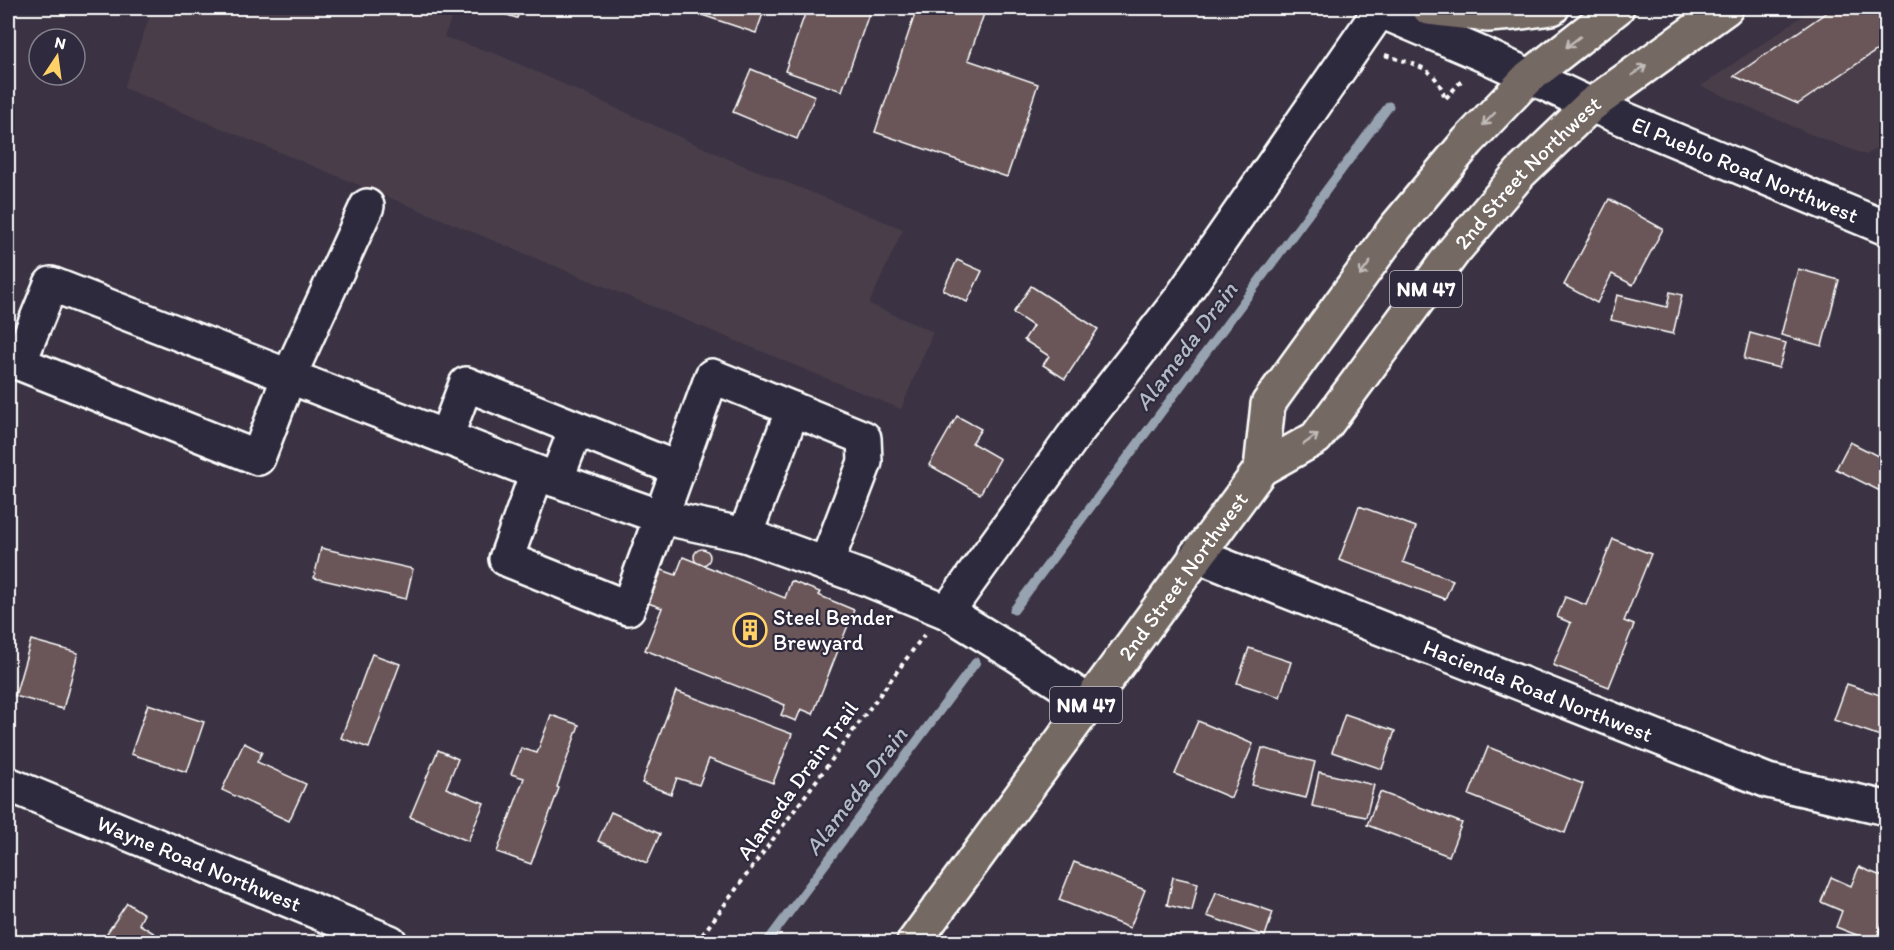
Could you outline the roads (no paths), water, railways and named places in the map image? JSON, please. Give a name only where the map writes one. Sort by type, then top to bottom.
[{"type":"main road","points":[[1429,8],[1488,15],[1514,14],[1552,8]]},
{"type":"main road","name":"2nd Street Northwest","points":[[1261,469],[1268,404],[1396,227],[1468,141],[1529,77],[1617,8]]},
{"type":"main road","name":"2nd Street Northwest","points":[[914,942],[1261,469],[1316,438],[1454,251],[1520,174],[1591,105],[1726,8]]},
{"type":"street","name":"El Pueblo Road Northwest","points":[[1377,9],[1484,55],[1591,105],[1887,228]]},
{"type":"street","points":[[947,612],[1075,435],[1178,302],[1377,9]]},
{"type":"street","points":[[367,206],[289,376],[258,458],[14,361],[51,284],[289,376],[446,437],[547,477],[661,517],[746,535],[867,579],[947,612],[1089,702]]},
{"type":"street","points":[[576,429],[547,477],[506,559],[628,608],[711,376],[864,438],[865,462],[826,564]]},
{"type":"street","points":[[446,437],[466,384],[678,469]]},
{"type":"street","points":[[746,535],[793,409]]},
{"type":"street","name":"Hacienda Road Northwest","points":[[1196,555],[1768,781],[1887,808]]},
{"type":"street","name":"Wayne Road Northwest","points":[[8,784],[390,942]]},
{"type":"waterway","name":"Alameda Drain","points":[[1014,610],[1389,106]]},
{"type":"waterway","name":"Alameda Drain","points":[[767,942],[976,662]]},
{"type":"place","name":"Steel Bender Brewyard","points":[[750,630]]}]
